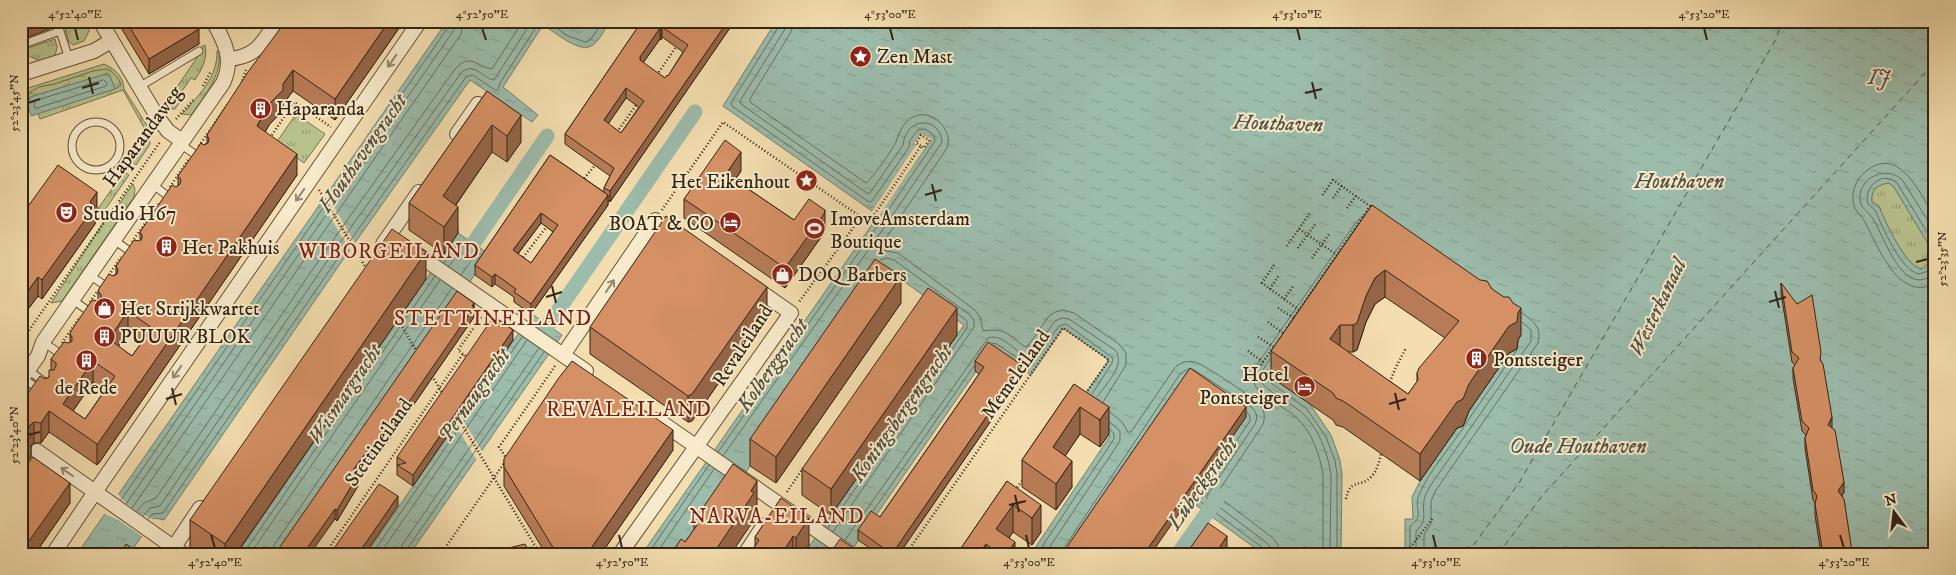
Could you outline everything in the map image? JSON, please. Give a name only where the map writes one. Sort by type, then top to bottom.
[{"type":"street","points":[[100,21],[139,87],[168,131],[181,142]]},
{"type":"street","points":[[213,21],[225,43],[228,59],[245,57],[258,48],[275,28]]},
{"type":"street","points":[[53,554],[420,21]]},
{"type":"street","points":[[22,70],[94,51],[111,41]]},
{"type":"street","name":"Haparandaweg","points":[[25,376],[32,352],[43,342],[73,300],[223,83],[228,70],[228,59]]},
{"type":"street","points":[[450,145],[478,104]]},
{"type":"street","points":[[378,252],[428,178]]},
{"type":"street","points":[[561,354],[655,220],[687,241]]},
{"type":"street","points":[[389,236],[594,377]]},
{"type":"street","name":"Revaleiland","points":[[620,554],[701,450],[791,313],[743,280]]},
{"type":"street","points":[[649,415],[851,554]]},
{"type":"street","points":[[39,456],[95,492],[178,550],[208,498]]},
{"type":"street","points":[[745,554],[779,504]]},
{"type":"lane","points":[[21,45],[60,31],[69,59]]},
{"type":"lane","points":[[139,87],[199,51]]},
{"type":"lane","points":[[91,122],[104,123],[111,127],[121,144],[118,158],[108,168],[102,170],[88,170],[82,166],[73,156],[72,142],[74,135],[84,125],[91,122]]},
{"type":"lane","points":[[181,142],[204,160]]},
{"type":"lane","points":[[152,184],[176,202]]},
{"type":"lane","points":[[114,240],[137,256]]},
{"type":"lane","points":[[89,275],[113,291]]},
{"type":"lane","points":[[73,300],[96,316]]},
{"type":"lane","points":[[43,342],[67,359]]},
{"type":"lane","points":[[25,376],[51,386]]},
{"type":"lane","points":[[25,376],[45,394]]},
{"type":"path","points":[[656,76],[683,37]]},
{"type":"path","points":[[241,84],[246,69],[245,57]]},
{"type":"path","name":"Haparandaweg","points":[[201,88],[212,70]]},
{"type":"path","name":"Haparandaweg","points":[[21,342],[179,114],[197,94]]},
{"type":"path","points":[[56,351],[231,99]]},
{"type":"path","points":[[612,139],[640,100]]},
{"type":"path","points":[[266,144],[294,102],[342,134]]},
{"type":"path","points":[[274,118],[280,123]]},
{"type":"path","points":[[655,220],[723,122],[861,217],[874,215],[921,146]]},
{"type":"path","points":[[921,135],[929,140],[924,148],[921,146],[916,143],[921,135]]},
{"type":"path","points":[[579,185],[596,163]]},
{"type":"path","points":[[1259,368],[1370,206],[1334,180],[1322,196]]},
{"type":"path","points":[[1333,198],[1342,186]]},
{"type":"path","points":[[320,191],[369,272]]},
{"type":"path","points":[[1347,208],[1356,196]]},
{"type":"path","points":[[1287,246],[1310,213]]},
{"type":"path","points":[[791,313],[861,217]]},
{"type":"path","points":[[517,265],[551,221]]},
{"type":"path","points":[[1298,248],[1316,223]]},
{"type":"path","points":[[1299,229],[1337,255]]},
{"type":"path","points":[[1312,258],[1330,233]]},
{"type":"path","points":[[1274,265],[1262,284],[1299,310]]},
{"type":"path","points":[[1270,289],[1280,275]]},
{"type":"path","points":[[1284,299],[1294,285]]},
{"type":"path","name":"Stettineiland","points":[[325,554],[463,354],[458,350],[490,305]]},
{"type":"path","points":[[1278,308],[1294,318]]},
{"type":"path","points":[[396,317],[419,355]]},
{"type":"path","points":[[1268,322],[1284,333]]},
{"type":"path","name":"Memeleiland","points":[[906,554],[1063,328],[1109,360],[1084,396]]},
{"type":"path","points":[[1258,337],[1274,347]]},
{"type":"path","points":[[1389,385],[1406,348]]},
{"type":"path","points":[[1248,351],[1264,362]]},
{"type":"path","points":[[463,354],[469,358]]},
{"type":"path","points":[[441,554],[507,459],[499,447],[561,354]]},
{"type":"path","points":[[429,372],[444,396]]},
{"type":"path","points":[[21,402],[25,376]]},
{"type":"path","points":[[454,412],[540,554]]},
{"type":"path","points":[[1346,499],[1348,490],[1353,484],[1367,480],[1374,473],[1381,454]]},
{"type":"path","points":[[779,504],[804,468]]},
{"type":"path","points":[[1016,490],[1027,474]]},
{"type":"path","points":[[1406,553],[1433,518]]},
{"type":"path","points":[[516,552],[536,547]]},
{"type":"green space","points":[[70,21],[88,21],[89,31],[84,41],[73,45],[69,42],[65,29],[72,27]]},
{"type":"green space","points":[[55,39],[57,47],[55,56],[40,61],[27,55],[25,49]]},
{"type":"green space","points":[[205,45],[205,59],[198,76],[195,80],[191,78],[180,94],[183,97],[175,109],[168,109],[165,105],[202,50],[201,47]]},
{"type":"green space","points":[[217,51],[219,51],[218,69],[207,93],[191,115],[182,114],[211,78]]},
{"type":"green space","points":[[104,64],[115,71],[120,77],[124,89],[148,127],[150,144],[136,165],[131,161],[145,141],[146,131],[123,90],[40,119],[38,113],[115,89],[121,85],[114,74],[93,71],[55,84],[39,87],[27,95],[28,106],[21,107],[22,90]]},
{"type":"green space","points":[[107,69],[120,82],[121,85],[115,89],[109,74],[106,74],[30,97],[27,103],[25,101],[29,93],[39,87],[55,84],[93,71]]},
{"type":"green space","points":[[296,114],[325,134],[304,163],[276,143]]},
{"type":"green space","points":[[124,172],[129,175],[102,214],[97,210]]},
{"type":"green space","points":[[1889,183],[1894,187],[1933,252],[1930,261],[1922,269],[1916,267],[1903,253],[1879,206],[1872,202],[1872,194],[1876,188]]},
{"type":"green space","points":[[133,184],[135,189],[134,197],[62,301],[51,303],[105,220],[109,219]]},
{"type":"water","name":"Houthavengracht","points":[[447,21],[610,21],[598,40],[588,47],[574,45],[543,25],[503,87],[538,115],[532,122],[470,80],[342,261],[164,520],[155,518],[129,554],[77,554]]},
{"type":"water","name":"Houthaven","points":[[776,21],[1935,21],[1935,554],[1405,554],[1405,519],[1413,519],[1412,497],[1420,481],[1521,335],[1372,232],[1271,377],[1310,404],[1331,435],[1340,460],[1342,474],[1341,554],[1263,554],[1189,500],[1246,417],[1072,554],[1031,554],[1110,436],[1074,410],[1109,360],[1063,328],[1031,375],[993,347],[849,554],[804,554],[964,325],[887,269],[689,554],[642,554],[931,140],[921,133],[914,144],[917,145],[872,211],[723,106]],"holes":[[[1889,183],[1894,187],[1933,252],[1930,261],[1922,269],[1916,267],[1903,253],[1879,206],[1872,202],[1872,194],[1878,186]]]},
{"type":"water","points":[[109,74],[115,89],[31,116],[28,105],[30,97]]},
{"type":"water","points":[[458,233],[489,254],[282,554],[237,554]]},
{"type":"water","points":[[532,314],[562,335],[410,554],[366,554]]},
{"type":"pier","points":[[921,133],[931,139],[879,216],[877,214],[928,140],[922,136],[918,143],[919,147],[874,212],[872,211],[916,145],[914,143]]},
{"type":"pier","points":[[326,193],[356,245],[351,252],[320,200]]},
{"type":"pier","points":[[460,415],[483,453],[477,461],[454,422]]},
{"type":"pier","points":[[117,493],[139,513],[155,520],[143,537],[118,520],[103,513]]},
{"type":"building","points":[[21,21],[32,21],[21,25]]},
{"type":"building","points":[[126,21],[194,21],[199,29],[149,59]]},
{"type":"building","points":[[294,21],[389,21],[335,99],[293,70],[283,84],[283,90],[269,104],[257,126],[297,154],[99,442],[97,444],[49,411],[41,423],[34,422],[30,425],[28,430],[31,436],[22,449],[24,450],[21,454],[21,403],[40,376],[45,379],[49,377],[49,370],[54,370],[56,363],[51,359],[64,342],[69,343],[72,341],[71,331],[92,300],[98,301],[101,299],[98,291],[100,287],[109,274],[113,276],[117,274],[116,266],[134,240],[139,241],[142,239],[140,232],[172,185],[176,187],[180,184],[181,180],[178,176],[201,143],[204,145],[208,143],[207,135],[248,72],[282,26],[287,28]],"holes":[[[128,311],[152,328],[132,356],[109,339]],[[93,361],[115,376],[85,419],[63,404]]]},
{"type":"building","points":[[642,21],[728,21],[610,191],[604,188],[614,168],[565,134]],"holes":[[[662,27],[688,45],[665,78],[640,60],[640,57]],[[626,88],[644,101],[621,133],[604,120]]]},
{"type":"building","points":[[487,91],[521,115],[507,136],[492,125],[443,196],[458,207],[444,227],[409,203]]},
{"type":"building","points":[[725,140],[741,152],[726,174],[794,220],[809,199],[825,210],[785,268],[684,199]]},
{"type":"building","points":[[550,155],[608,195],[531,304],[514,292],[516,289],[495,274],[492,277],[475,265]],"holes":[[[541,213],[558,225],[531,263],[513,250]]]},
{"type":"building","points":[[58,165],[97,192],[90,202],[95,206],[42,280],[38,277],[23,298],[21,297],[21,216]]},
{"type":"building","name":"Pontsteiger","points":[[1372,205],[1480,280],[1487,281],[1492,289],[1504,297],[1509,297],[1513,303],[1521,308],[1518,313],[1517,322],[1509,326],[1469,384],[1463,399],[1457,402],[1420,454],[1336,398],[1333,393],[1271,351]],"holes":[[[1385,270],[1459,321],[1419,368],[1417,373],[1418,380],[1408,394],[1330,339],[1340,325],[1353,325],[1357,323],[1366,296],[1375,278]]]},
{"type":"building","points":[[666,216],[767,287],[692,394],[688,396],[590,327]]},
{"type":"building","points":[[392,229],[426,252],[225,544],[190,520]]},
{"type":"building","points":[[875,259],[901,276],[776,457],[750,439]]},
{"type":"building","points":[[1781,283],[1797,304],[1812,295],[1821,352],[1820,360],[1823,364],[1832,417],[1828,425],[1835,430],[1844,482],[1838,491],[1844,499],[1851,554],[1823,554],[1815,504],[1817,496],[1813,490],[1805,438],[1809,428],[1802,421],[1793,368],[1799,358],[1792,352]]},
{"type":"building","points":[[928,288],[957,308],[831,489],[802,469]]},
{"type":"building","points":[[457,291],[474,303],[472,306],[474,307],[379,445],[375,442],[373,443],[353,470],[358,475],[337,510],[335,509],[303,554],[275,554]]},
{"type":"building","points":[[496,318],[513,330],[413,475],[397,465],[406,463],[397,457],[492,319],[494,321]]},
{"type":"building","points":[[988,342],[1022,365],[892,554],[858,530],[871,511],[880,517],[984,367],[975,361]]},
{"type":"building","points":[[572,361],[673,430],[587,554],[557,554],[504,467],[504,459]]},
{"type":"building","points":[[1190,368],[1246,407],[1144,554],[1062,554]]},
{"type":"building","points":[[1074,384],[1109,407],[1100,420],[1080,407],[1053,447],[1072,461],[1056,484],[1022,460]]},
{"type":"building","points":[[33,457],[70,483],[24,548],[21,549],[21,467],[25,467]]},
{"type":"building","points":[[733,464],[757,481],[751,491],[754,493],[713,554],[671,554],[681,539],[685,542],[698,524],[694,521]]},
{"type":"building","points":[[1007,481],[1041,505],[1032,518],[1013,505],[996,529],[1015,542],[1007,554],[999,554],[986,544],[979,554],[957,554]]},
{"type":"building","points":[[379,484],[398,496],[358,554],[330,554]]},
{"type":"building","points":[[781,498],[809,518],[796,538],[793,536],[782,554],[750,554],[759,540],[755,537]]},
{"type":"building","points":[[1208,523],[1227,536],[1215,554],[1186,554]]},
{"type":"building","points":[[840,539],[862,554],[838,554],[833,549]]},
{"type":"building","points":[[126,544],[140,554],[120,554]]},
{"type":"building","points":[[525,544],[530,554],[484,554]]},
{"type":"waterway","name":"Pernaugracht","points":[[537,341],[695,112]]},
{"type":"waterway","name":"Wismargracht","points":[[462,260],[547,136]]},
{"type":"waterway","name":"Lübeckgracht","points":[[1178,554],[1219,496]]},
{"type":"ferry route","points":[[1467,554],[1519,483],[1776,39],[1782,21]]},
{"type":"ferry route","points":[[1498,554],[1542,496],[1935,62]]},
{"type":"place","name":"Zen Mast","points":[[861,56]]},
{"type":"place","name":"Haparanda","points":[[260,108]]},
{"type":"place","name":"Het Eikenhout","points":[[806,181]]},
{"type":"place","name":"Studio H67","points":[[67,213]]},
{"type":"place","name":"BOAT & CO","points":[[730,223]]},
{"type":"place","name":"ImoveAmsterdam Boutique","points":[[814,229]]},
{"type":"place","name":"Het Pakhuis","points":[[166,247]]},
{"type":"place","name":"DOQ Barbers","points":[[782,274]]},
{"type":"place","name":"Het Strijkkwartet","points":[[104,308]]},
{"type":"place","name":"PUUUR BLOK","points":[[104,336]]},
{"type":"place","name":"Pontsteiger","points":[[1477,359]]},
{"type":"place","name":"de Rede","points":[[86,361]]},
{"type":"place","name":"Hotel Pontsteiger","points":[[1305,386]]},
{"type":"district","name":"WIBORGEILAND","points":[[389,251]]},
{"type":"district","name":"STETTINEILAND","points":[[493,318]]},
{"type":"district","name":"REVALEILAND","points":[[629,409]]},
{"type":"district","name":"NARVA-EILAND","points":[[777,516]]},
{"type":"water label","name":"IJ","points":[[1879,77]]},
{"type":"water label","name":"Westerkanaal","points":[[1657,307]]},
{"type":"water label","name":"Kolberggracht","points":[[772,365]]},
{"type":"water label","name":"Koningsbergengracht","points":[[901,413]]},
{"type":"water label","name":"Oude Houthaven","points":[[1578,446]]}]
